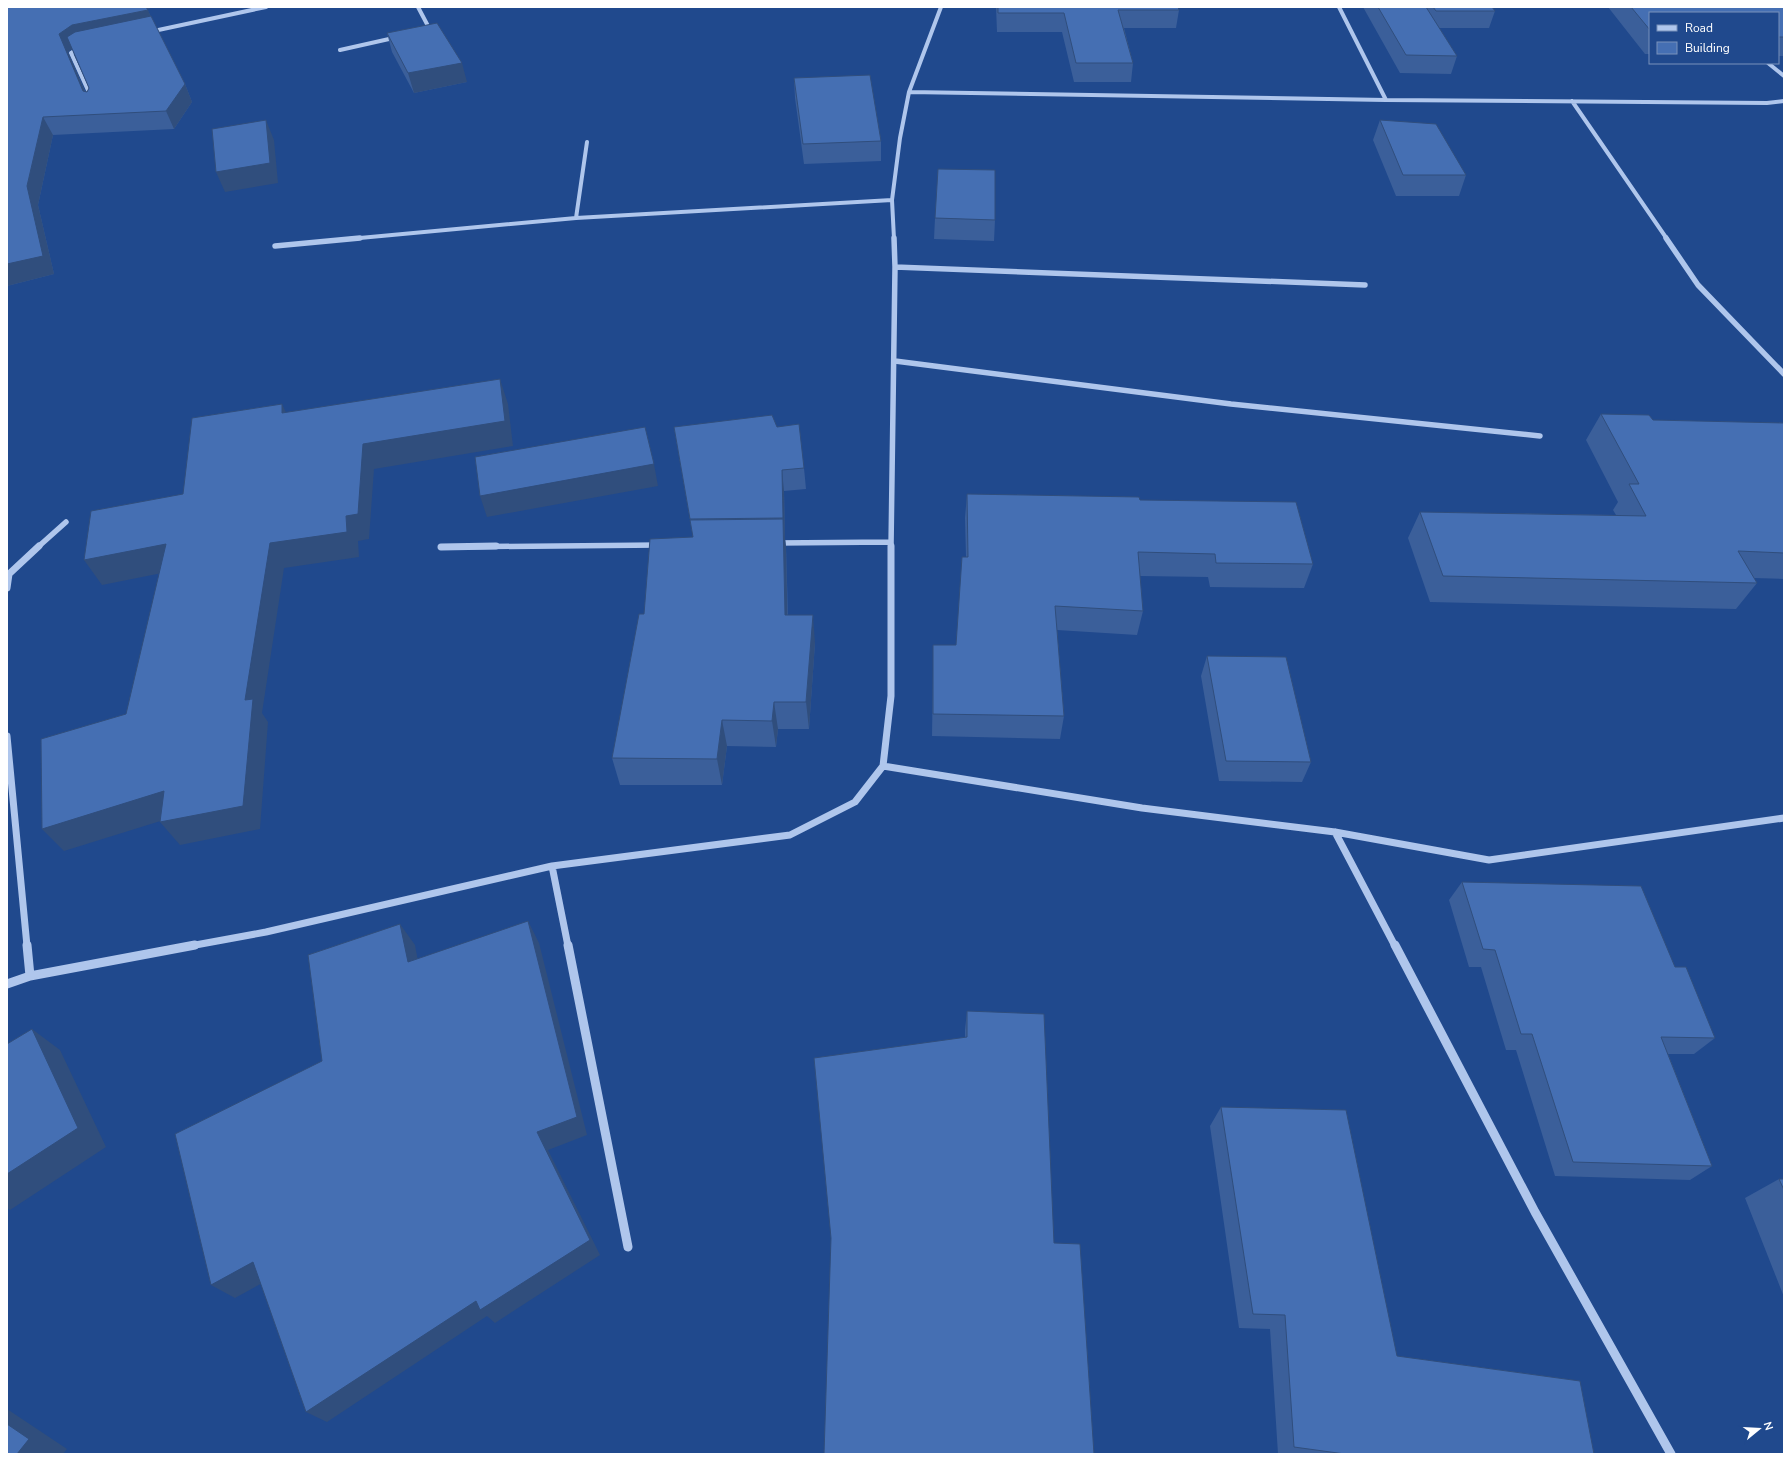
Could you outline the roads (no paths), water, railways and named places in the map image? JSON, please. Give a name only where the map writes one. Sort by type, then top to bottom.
[{"type":"street","points":[[143,33],[266,7]]},
{"type":"street","points":[[418,7],[428,26],[418,32]]},
{"type":"street","points":[[7,984],[30,976],[266,932],[552,866],[790,835],[855,802],[883,766],[891,696],[891,542],[895,360],[895,267],[892,200],[909,92],[941,7]]},
{"type":"street","points":[[1339,7],[1386,100]]},
{"type":"street","points":[[340,50],[404,36]]},
{"type":"street","points":[[90,44],[82,46],[72,53],[95,107]]},
{"type":"street","points":[[1769,64],[1784,76]]},
{"type":"street","points":[[909,92],[1386,100],[1767,103],[1784,101]]},
{"type":"street","points":[[1572,101],[1698,285],[1784,374]]},
{"type":"street","points":[[576,218],[587,142]]},
{"type":"street","points":[[275,246],[576,218],[892,200]]},
{"type":"street","points":[[895,267],[1365,285]]},
{"type":"street","points":[[895,360],[1231,404],[1540,436]]},
{"type":"street","points":[[7,588],[9,574],[66,522]]},
{"type":"street","points":[[772,543],[891,542]]},
{"type":"street","points":[[441,547],[670,544]]},
{"type":"street","points":[[7,736],[30,976]]},
{"type":"street","points":[[883,766],[1142,808],[1336,832],[1489,860],[1784,818]]},
{"type":"street","points":[[1336,832],[1535,1212],[1671,1454]]},
{"type":"street","points":[[552,866],[628,1247]]}]
